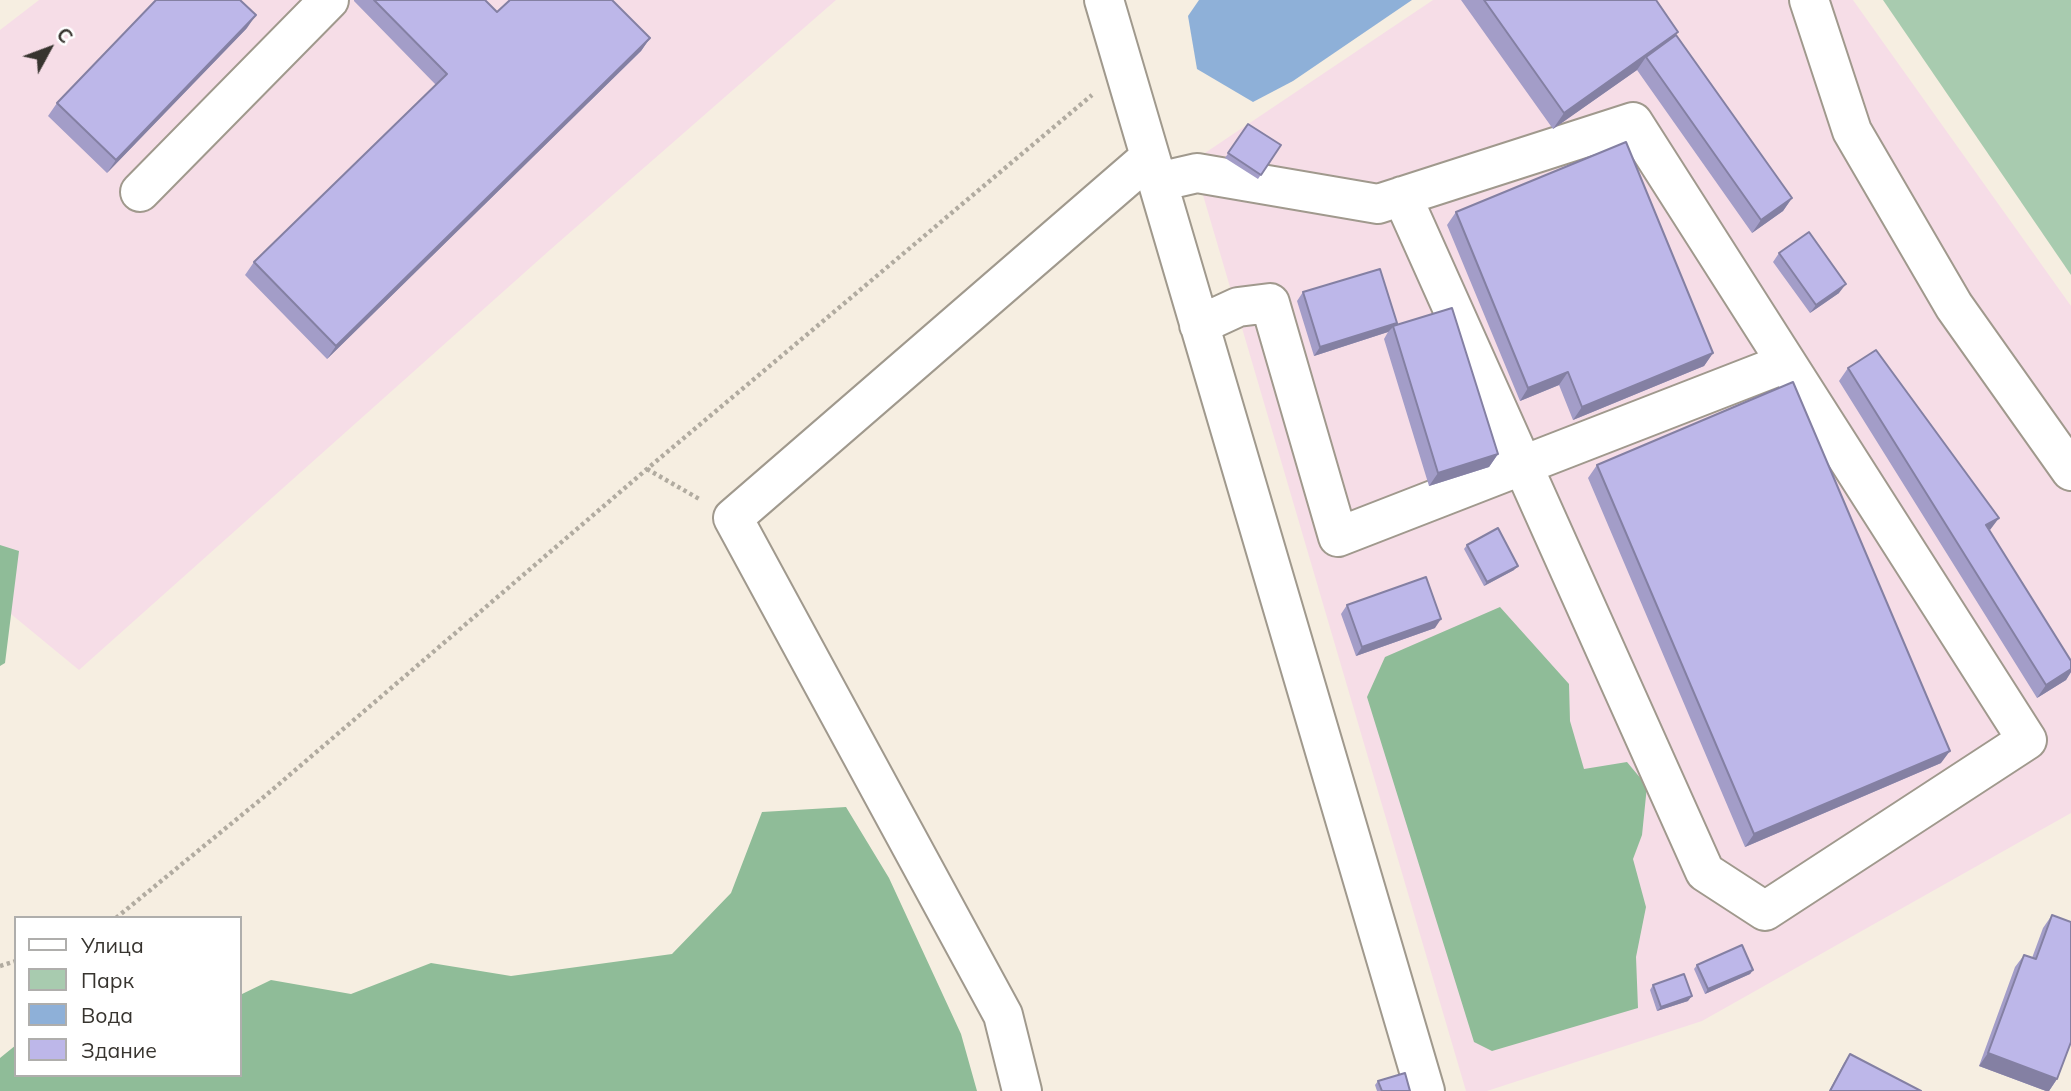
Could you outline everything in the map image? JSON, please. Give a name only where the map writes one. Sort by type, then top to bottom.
[{"type":"street","points":[[140,192],[329,0]]},
{"type":"street","points":[[1104,0],[1425,1091]]},
{"type":"street","points":[[1809,0],[1852,131],[1954,306],[2071,471]]},
{"type":"street","points":[[1022,1091],[1003,1015],[733,518],[1154,169],[1197,173],[1378,204],[1402,196],[1633,122],[2027,740],[1765,911],[1705,872],[1402,196]]},
{"type":"street","points":[[1199,326],[1238,307],[1269,303],[1338,537],[1786,363]]},
{"type":"path","points":[[118,916],[265,796],[647,469],[1124,68]]},
{"type":"path","points":[[647,469],[733,518]]},
{"type":"shaded area","points":[[39,0],[836,0],[551,249],[79,670],[0,605],[0,30]]},
{"type":"shaded area","points":[[1433,0],[1853,0],[2071,306],[2071,813],[1702,1021],[1487,1091],[1466,1091],[1193,161]]},
{"type":"green space","points":[[1883,0],[2071,0],[2071,275]]},
{"type":"green space","points":[[0,545],[19,551],[5,663],[0,666]]},
{"type":"green space","points":[[1500,607],[1569,684],[1570,721],[1584,769],[1627,762],[1647,786],[1642,835],[1633,859],[1646,907],[1636,957],[1638,1008],[1492,1051],[1474,1042],[1367,697],[1385,657]]},
{"type":"green space","points":[[846,807],[889,878],[961,1034],[977,1091],[0,1091],[0,1058],[14,1047],[14,1077],[242,1077],[242,994],[271,980],[351,994],[431,963],[511,976],[672,954],[731,893],[762,812]]},
{"type":"water","points":[[1199,0],[1412,0],[1293,81],[1253,102],[1197,69],[1188,16]]},
{"type":"building","points":[[156,0],[240,0],[256,15],[116,160],[57,103]]},
{"type":"building","points":[[374,0],[485,0],[497,12],[510,0],[612,0],[650,38],[336,346],[254,262],[447,74]]},
{"type":"building","points":[[1484,0],[1656,0],[1678,32],[1564,113]]},
{"type":"building","points":[[1676,35],[1792,198],[1761,220],[1646,57]]},
{"type":"building","points":[[1248,124],[1281,145],[1261,175],[1228,153]]},
{"type":"building","points":[[1626,142],[1713,353],[1582,407],[1568,372],[1528,388],[1456,212]]},
{"type":"building","points":[[1809,232],[1846,284],[1816,305],[1779,253]]},
{"type":"building","points":[[1380,269],[1397,323],[1320,347],[1303,292]]},
{"type":"building","points":[[1452,308],[1498,454],[1438,473],[1393,326]]},
{"type":"building","points":[[1876,350],[1999,518],[1986,525],[2071,661],[2071,669],[2046,685],[1848,368]]},
{"type":"building","points":[[1793,382],[1950,751],[1754,834],[1597,465]]},
{"type":"building","points":[[1498,528],[1518,566],[1487,582],[1467,545]]},
{"type":"building","points":[[1426,577],[1441,619],[1362,647],[1347,605]]},
{"type":"building","points":[[2052,915],[2071,922],[2071,1042],[2057,1079],[1988,1053],[2024,955],[2036,959]]},
{"type":"building","points":[[1742,945],[1753,970],[1708,989],[1697,965]]},
{"type":"building","points":[[1684,974],[1692,996],[1661,1007],[1653,985]]},
{"type":"building","points":[[1850,1054],[1921,1091],[1830,1091]]},
{"type":"building","points":[[1405,1073],[1410,1091],[1382,1091],[1378,1081]]}]
